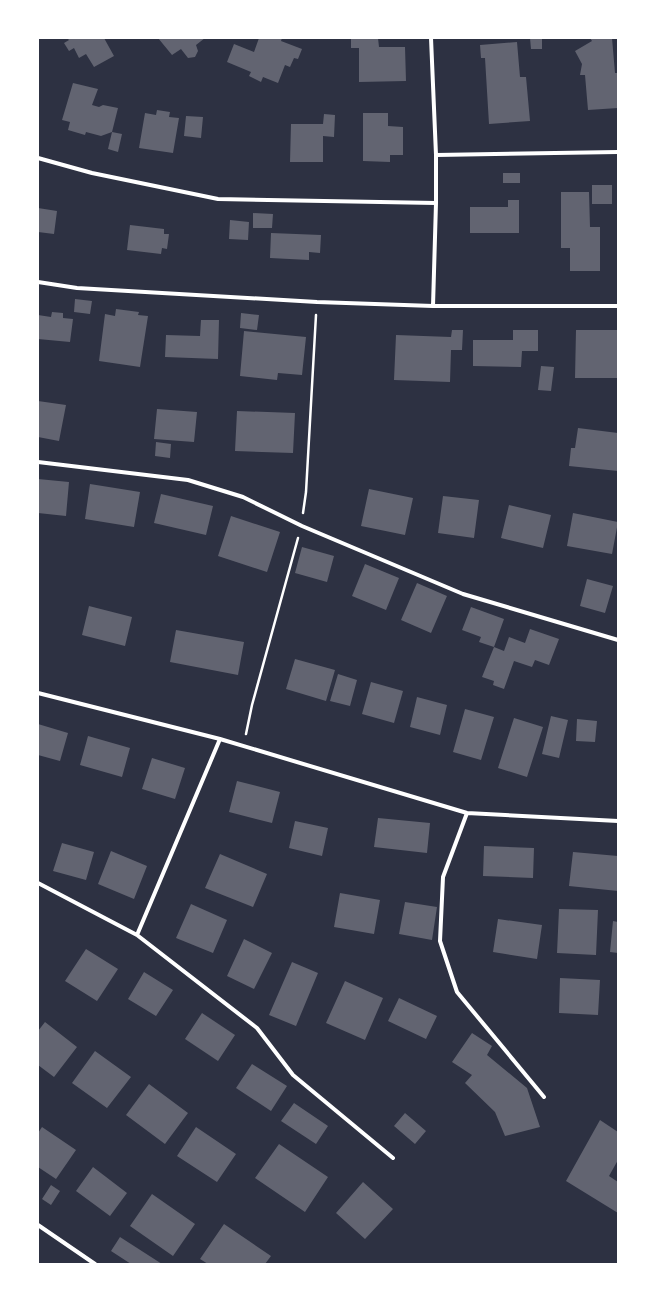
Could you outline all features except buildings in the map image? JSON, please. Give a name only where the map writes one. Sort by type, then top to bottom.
[{"type":"street","points":[[431,38],[436,155],[433,306]]},
{"type":"street","points":[[436,155],[618,152]]},
{"type":"street","points":[[38,158],[92,173],[218,199],[436,203]]},
{"type":"street","points":[[38,282],[77,288],[317,302],[433,306],[618,306]]},
{"type":"street","points":[[38,462],[188,480],[243,497],[302,526],[463,594],[618,640]]},
{"type":"street","points":[[38,693],[220,739],[467,813],[618,820]]},
{"type":"street","points":[[137,935],[220,739]]},
{"type":"street","points":[[467,813],[443,877],[440,941],[457,992],[544,1097]]},
{"type":"street","points":[[38,883],[137,935],[257,1028],[293,1075],[393,1158]]},
{"type":"street","points":[[38,1225],[96,1264]]},
{"type":"path","points":[[244,746],[252,705],[302,526],[306,492],[317,302]]}]
